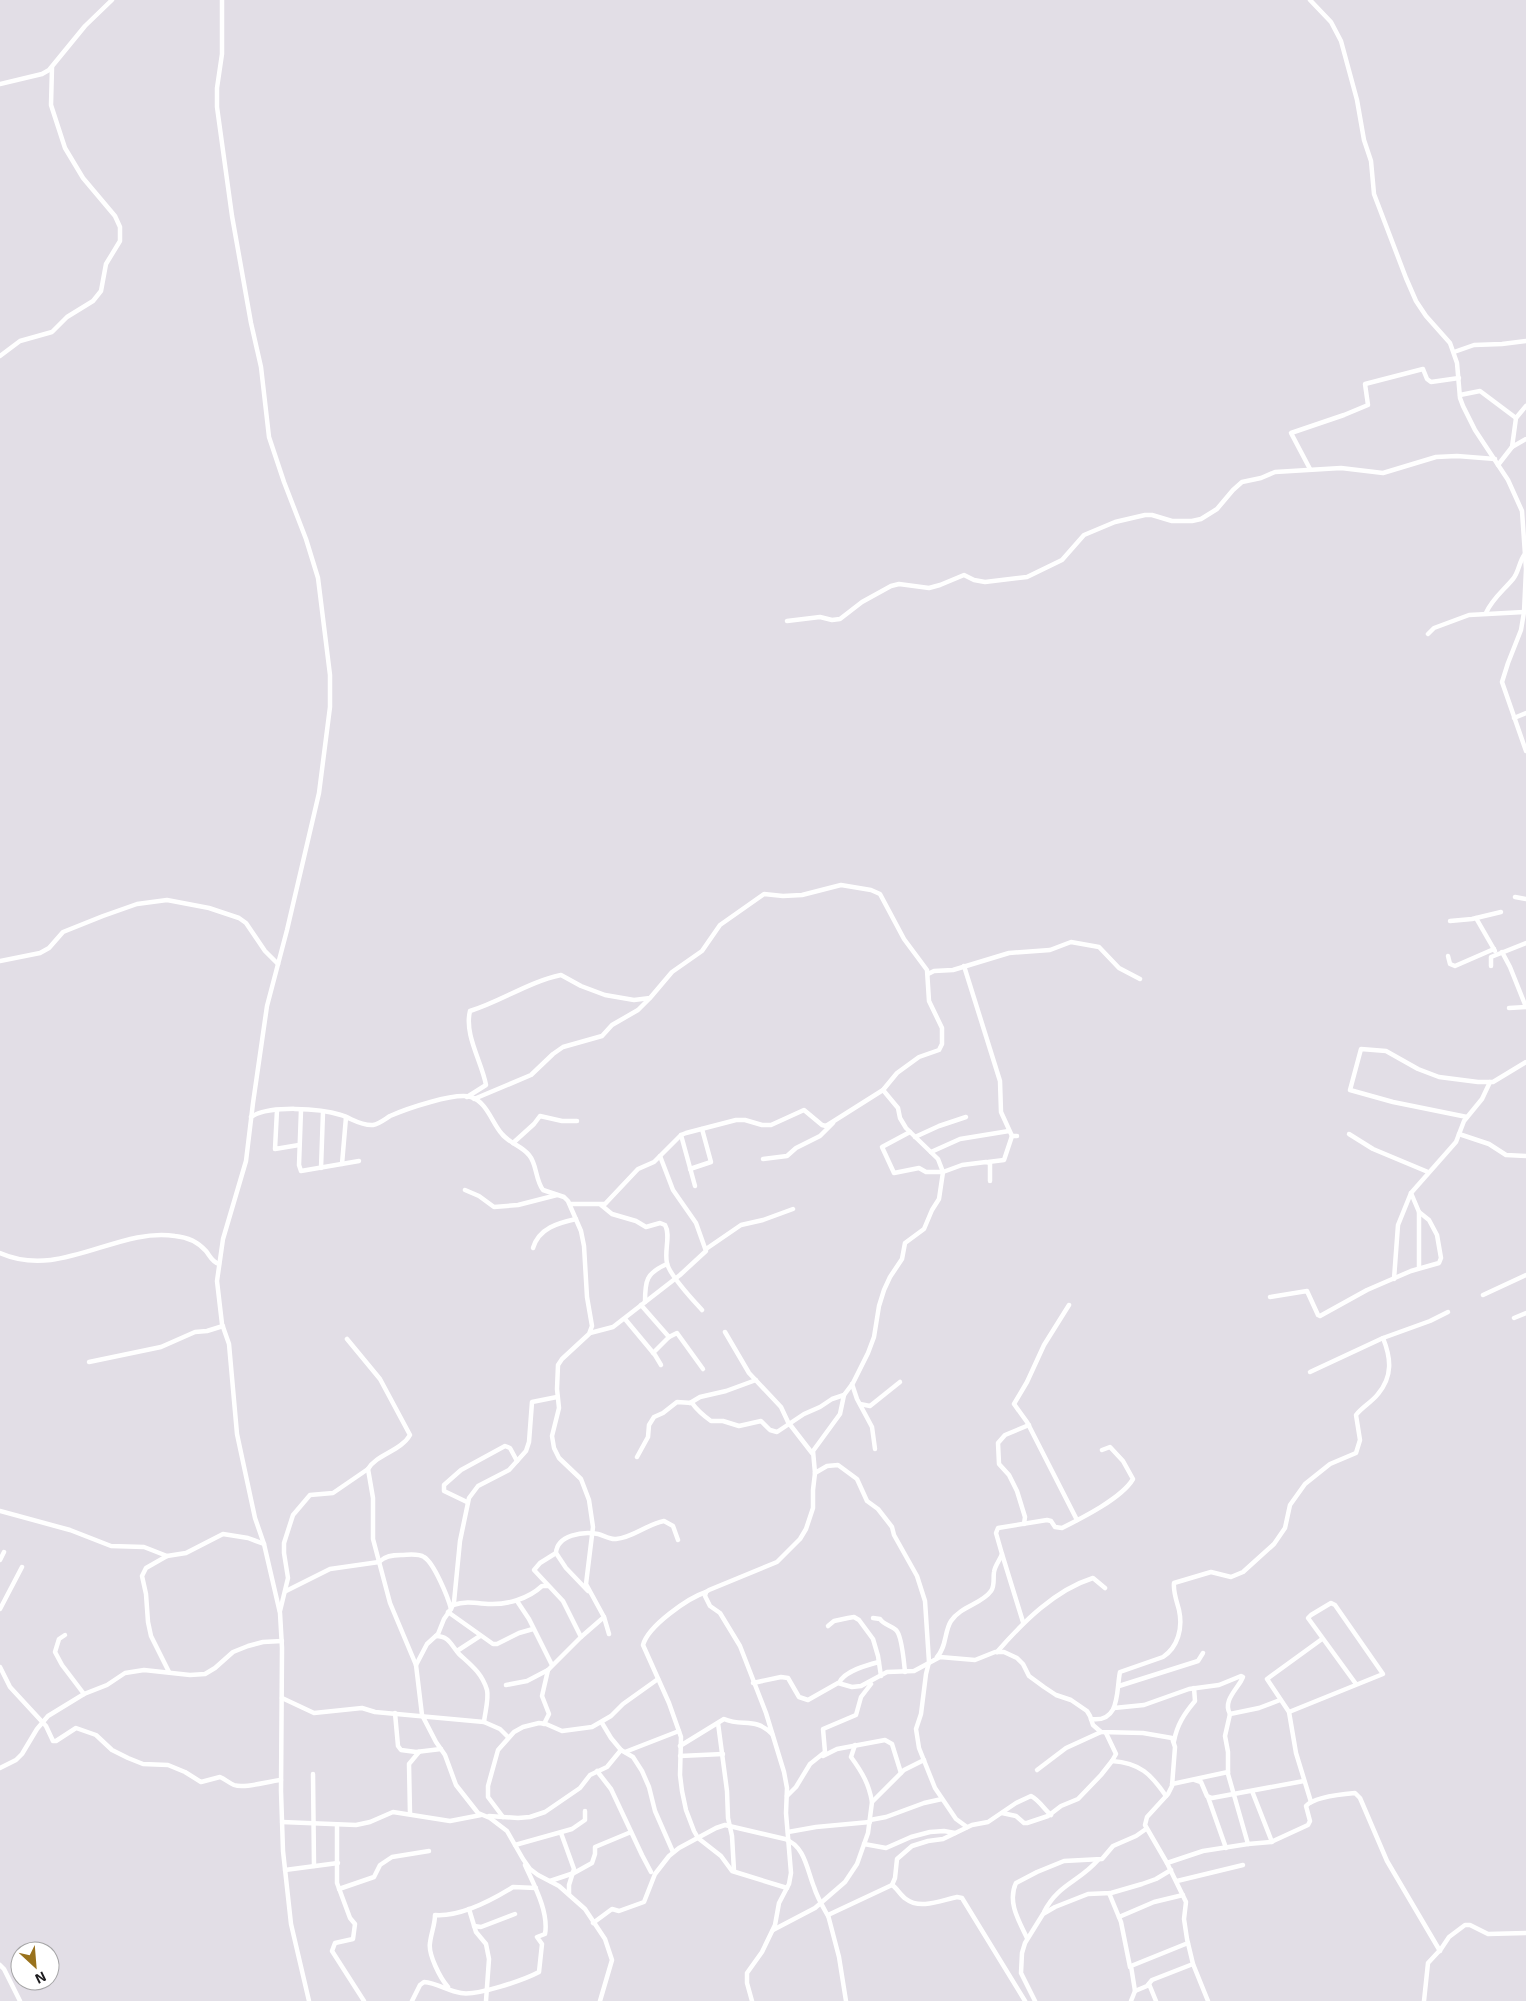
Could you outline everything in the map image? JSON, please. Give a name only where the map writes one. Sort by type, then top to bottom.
[{"type":"street","points":[[0,84],[42,74],[52,67],[85,26],[112,0]]},
{"type":"street","points":[[222,0],[222,54],[217,88],[217,107],[232,216],[256,351],[261,367],[269,437],[318,578],[330,675],[330,707],[318,793],[267,1006],[246,1160],[223,1239],[217,1281],[222,1326],[230,1344],[237,1434],[255,1518],[264,1544],[280,1613],[282,1641],[281,1780],[285,1870],[292,1924],[309,2001]]},
{"type":"street","points":[[1310,0],[1331,22],[1341,41],[1358,100],[1364,140],[1371,161],[1374,194],[1416,302],[1443,334],[1454,352],[1463,406],[1524,510],[1524,612],[1521,630],[1502,682],[1526,751]]},
{"type":"street","points":[[0,356],[20,341],[52,332],[67,317],[89,304],[101,291],[106,264],[120,241],[120,227],[115,216],[83,178],[65,148],[53,114],[52,67]]},
{"type":"street","points":[[42,74],[52,79]]},
{"type":"street","points":[[1454,352],[1474,345],[1526,341]]},
{"type":"street","points":[[1310,469],[1291,432],[1368,405],[1365,384],[1423,369],[1431,382],[1459,378]]},
{"type":"street","points":[[1460,395],[1480,391],[1516,418]]},
{"type":"street","points":[[1512,447],[1516,418],[1526,406]]},
{"type":"street","points":[[1498,465],[1512,447],[1526,439]]},
{"type":"street","points":[[787,620],[820,617],[832,620],[840,619],[862,602],[896,584],[929,588],[964,575],[974,580],[985,582],[1027,577],[1062,560],[1084,535],[1115,522],[1149,514],[1172,520],[1200,520],[1217,509],[1243,481],[1261,478],[1275,472],[1343,468],[1382,473],[1436,457],[1457,456],[1495,459]]},
{"type":"street","points":[[1486,613],[1492,601],[1515,577],[1520,561],[1525,554]]},
{"type":"street","points":[[1428,634],[1436,627],[1469,615],[1524,612]]},
{"type":"street","points":[[1514,718],[1526,713]]},
{"type":"street","points":[[474,1099],[531,1076],[553,1054],[563,1047],[602,1036],[612,1025],[638,1010],[672,972],[702,952],[720,925],[763,895],[802,896],[838,885],[871,890],[880,894],[904,939],[926,967],[929,1001],[942,1028],[942,1047],[937,1052],[920,1056],[897,1073],[883,1090],[834,1122],[820,1136],[795,1148],[787,1156],[763,1159]]},
{"type":"street","points":[[1515,897],[1526,898]]},
{"type":"street","points":[[0,961],[40,953],[49,948],[63,932],[137,904],[167,900],[209,908],[239,918],[246,924],[265,951],[278,964]]},
{"type":"street","points":[[1450,921],[1476,918],[1501,912]]},
{"type":"street","points":[[1476,918],[1494,949],[1500,953],[1510,967],[1526,1007],[1509,1008]]},
{"type":"street","points":[[928,974],[934,971],[950,971],[1010,953],[1050,950],[1074,942],[1099,947],[1119,968],[1140,979]]},
{"type":"street","points":[[1491,966],[1490,958],[1526,943]]},
{"type":"street","points":[[1448,956],[1449,964],[1455,966],[1494,949]]},
{"type":"street","points":[[910,1132],[882,1147],[895,1174],[905,1170],[921,1168],[926,1172],[943,1172],[962,1166],[1005,1160],[1013,1134],[1001,1112],[1000,1081],[964,966]]},
{"type":"street","points":[[251,1117],[259,1112],[301,1110],[324,1112],[361,1123],[374,1124],[400,1112],[423,1105],[467,1096],[486,1085],[473,1043],[469,1018],[470,1011],[488,1006],[536,981],[561,975],[605,996],[634,1000],[650,998]]},
{"type":"street","points":[[1467,1117],[1393,1102],[1350,1090],[1361,1049],[1386,1051],[1418,1069],[1439,1077],[1490,1082],[1526,1062]]},
{"type":"street","points":[[1394,1279],[1398,1225],[1411,1193],[1456,1142],[1467,1117],[1482,1099],[1490,1082]]},
{"type":"street","points":[[812,1454],[840,1414],[844,1395],[852,1384],[872,1341],[879,1306],[887,1282],[901,1262],[905,1242],[923,1231],[938,1201],[943,1172],[938,1159],[910,1132],[901,1120],[898,1108],[883,1090]]},
{"type":"street","points":[[467,1096],[474,1099],[488,1113],[501,1133],[530,1156],[542,1188],[565,1197],[570,1204],[585,1250],[587,1297],[592,1324],[589,1334]]},
{"type":"street","points":[[277,1110],[275,1149],[299,1145]]},
{"type":"street","points":[[301,1110],[300,1170],[306,1171],[358,1161]]},
{"type":"street","points":[[570,1204],[606,1204],[638,1169],[652,1163],[681,1135],[740,1120],[762,1125],[771,1124],[804,1110],[822,1125],[834,1122]]},
{"type":"street","points":[[321,1168],[324,1112]]},
{"type":"street","points":[[513,1143],[540,1116],[562,1121],[578,1121]]},
{"type":"street","points":[[342,1164],[346,1117]]},
{"type":"street","points":[[915,1138],[939,1126],[966,1117]]},
{"type":"street","points":[[690,1169],[711,1162],[702,1129]]},
{"type":"street","points":[[931,1152],[960,1139],[1013,1134]]},
{"type":"street","points":[[1349,1134],[1373,1149],[1428,1172]]},
{"type":"street","points":[[1459,1134],[1488,1144],[1505,1155],[1526,1156]]},
{"type":"street","points":[[681,1135],[695,1186]]},
{"type":"street","points":[[660,1156],[674,1192],[696,1223],[706,1249]]},
{"type":"street","points":[[988,1162],[990,1163],[990,1181]]},
{"type":"street","points":[[465,1190],[479,1196],[494,1207],[559,1195]]},
{"type":"street","points":[[1411,1193],[1418,1212],[1420,1268]]},
{"type":"street","points":[[600,1205],[612,1214],[636,1221],[646,1228],[660,1224],[665,1225],[668,1230],[665,1245],[667,1264],[690,1297],[702,1310]]},
{"type":"street","points":[[609,1634],[604,1617],[586,1584],[592,1533],[592,1511],[580,1478],[560,1460],[554,1448],[552,1435],[559,1408],[557,1397],[560,1361],[589,1334],[610,1329],[625,1318],[676,1278],[706,1249],[741,1224],[762,1221],[793,1209]]},
{"type":"street","points":[[1270,1297],[1307,1291],[1320,1316],[1367,1290],[1420,1268],[1437,1265],[1441,1258],[1437,1235],[1434,1227],[1418,1212]]},
{"type":"street","points":[[533,1248],[536,1240],[549,1227],[576,1219]]},
{"type":"street","points":[[0,1253],[19,1260],[58,1260],[143,1236],[166,1235],[178,1236],[196,1244],[208,1252],[215,1263],[218,1264]]},
{"type":"street","points":[[667,1264],[653,1271],[648,1278],[643,1304],[668,1337]]},
{"type":"street","points":[[1483,1295],[1526,1275]]},
{"type":"street","points":[[1069,1305],[1044,1345],[1027,1382],[1014,1403],[1029,1425],[1077,1520]]},
{"type":"street","points":[[1310,1372],[1383,1338],[1430,1321],[1448,1312]]},
{"type":"street","points":[[1514,1318],[1526,1313]]},
{"type":"street","points":[[625,1318],[661,1365]]},
{"type":"street","points":[[89,1362],[159,1347],[195,1332],[222,1326]]},
{"type":"street","points":[[725,1332],[747,1370],[780,1406],[789,1423],[812,1454],[815,1473],[812,1514],[803,1534],[778,1562],[692,1598],[679,1606],[644,1641],[644,1646],[669,1702],[679,1731],[680,1775],[684,1802],[698,1838],[719,1853],[734,1871],[787,1888]]},
{"type":"street","points":[[653,1353],[668,1337],[679,1334],[703,1369]]},
{"type":"street","points":[[1091,1719],[1105,1717],[1114,1708],[1121,1672],[1163,1657],[1169,1653],[1175,1644],[1179,1632],[1180,1618],[1174,1583],[1211,1572],[1230,1577],[1243,1572],[1264,1555],[1278,1539],[1284,1528],[1290,1505],[1305,1484],[1329,1465],[1356,1453],[1360,1440],[1356,1415],[1382,1389],[1390,1365],[1390,1358],[1383,1338]]},
{"type":"street","points":[[280,1613],[288,1575],[283,1546],[293,1514],[311,1495],[333,1493],[368,1469],[372,1463],[399,1447],[411,1436],[380,1379],[348,1339]]},
{"type":"street","points":[[637,1456],[648,1437],[649,1425],[654,1417],[663,1414],[675,1403],[690,1403],[700,1397],[726,1391],[756,1380]]},
{"type":"street","points":[[860,1404],[870,1406],[900,1382]]},
{"type":"street","points":[[852,1384],[872,1427],[875,1449]]},
{"type":"street","points":[[690,1403],[712,1422],[724,1421],[739,1426],[761,1421],[776,1432],[832,1398],[844,1395]]},
{"type":"street","points":[[416,1665],[427,1644],[436,1636],[450,1609],[456,1591],[460,1541],[467,1502],[474,1489],[507,1471],[529,1444],[532,1403],[557,1397]]},
{"type":"street","points":[[1024,1524],[1025,1517],[1017,1492],[1009,1475],[999,1464],[998,1443],[1005,1434],[1029,1425]]},
{"type":"street","points":[[467,1502],[444,1491],[444,1485],[452,1478],[505,1446],[510,1448],[517,1461]]},
{"type":"street","points":[[1023,1622],[1002,1554],[997,1529],[1048,1520],[1056,1528],[1059,1528],[1077,1520],[1113,1498],[1133,1480],[1123,1461],[1110,1447],[1102,1450]]},
{"type":"street","points":[[815,1473],[827,1466],[840,1466],[857,1479],[867,1501],[878,1509],[892,1527],[894,1535],[917,1576],[926,1607],[929,1662],[925,1678],[921,1714],[916,1729],[920,1751],[932,1784],[956,1819],[967,1827]]},
{"type":"street","points":[[368,1469],[373,1498],[373,1539],[392,1610],[416,1665],[422,1715],[446,1755],[456,1785],[476,1812],[507,1831],[540,1895],[546,1931],[544,1935],[537,1937],[542,1944],[540,1970],[536,1974],[520,1980],[467,1993],[423,1982],[412,2001]]},
{"type":"street","points":[[0,1511],[70,1530],[111,1546],[144,1547],[167,1556]]},
{"type":"street","points":[[581,1637],[563,1602],[534,1570],[540,1563],[556,1553],[563,1539],[592,1533],[616,1539],[664,1521],[674,1526],[678,1540]]},
{"type":"street","points":[[169,1672],[151,1636],[142,1576],[146,1568],[167,1556],[186,1553],[223,1534],[248,1538],[264,1544]]},
{"type":"street","points":[[0,1560],[4,1552]]},
{"type":"street","points":[[556,1553],[575,1579],[590,1592]]},
{"type":"street","points":[[936,1658],[944,1645],[952,1620],[962,1610],[985,1597],[992,1590],[994,1569],[1002,1554]]},
{"type":"street","points":[[286,1591],[316,1578],[327,1570],[379,1562],[390,1556],[418,1555],[423,1556],[432,1564],[442,1584],[450,1609],[480,1636],[493,1644],[497,1644],[519,1633],[533,1629]]},
{"type":"street","points":[[0,1609],[22,1567]]},
{"type":"street","points":[[998,1652],[1023,1622],[1066,1590],[1091,1578],[1096,1579],[1105,1588]]},
{"type":"street","points":[[450,1609],[466,1602],[488,1604],[517,1601],[534,1593],[542,1586],[550,1586]]},
{"type":"street","points":[[706,1592],[705,1596],[710,1606],[720,1613],[738,1642],[766,1713],[784,1772],[791,1873],[787,1888],[779,1903],[777,1920],[762,1952],[747,1973],[747,1983],[752,2001]]},
{"type":"street","points":[[517,1601],[552,1665]]},
{"type":"street","points":[[1289,1712],[1384,1673],[1332,1602],[1308,1617],[1322,1640],[1356,1684]]},
{"type":"street","points":[[506,1685],[527,1681],[548,1670],[604,1617]]},
{"type":"street","points":[[828,1626],[834,1621],[844,1618],[852,1617],[858,1619],[873,1639],[881,1676]]},
{"type":"street","points":[[873,1618],[880,1619],[883,1623],[894,1628],[899,1634],[905,1672]]},
{"type":"street","points":[[65,1635],[59,1639],[55,1652],[62,1665],[84,1694]]},
{"type":"street","points":[[436,1636],[447,1639],[475,1667],[484,1683],[488,1695],[484,1722]]},
{"type":"street","points":[[457,1651],[480,1636]]},
{"type":"street","points":[[1311,1802],[1296,1753],[1289,1712],[1268,1679],[1322,1640]]},
{"type":"street","points":[[0,1768],[16,1760],[22,1754],[42,1721],[84,1694],[107,1685],[125,1673],[144,1670],[190,1675],[205,1674],[233,1652],[240,1649],[258,1643],[282,1641]]},
{"type":"street","points":[[839,1683],[857,1687],[872,1682],[890,1672],[914,1671],[936,1658],[975,1660],[998,1652],[1008,1653],[1023,1664],[1031,1678],[1056,1696],[1071,1700],[1088,1712],[1093,1725],[1104,1733],[1116,1752],[1112,1761],[1081,1796],[1061,1806],[1051,1814],[1024,1823],[1015,1816],[1002,1813]]},
{"type":"street","points":[[1119,1686],[1198,1661],[1203,1653]]},
{"type":"street","points":[[753,1683],[781,1677],[788,1678],[799,1697],[808,1700],[839,1683],[840,1679],[879,1662]]},
{"type":"street","points":[[0,1667],[10,1687],[42,1721],[53,1741],[76,1728],[96,1735],[112,1750],[128,1758],[144,1764],[168,1765],[185,1772],[201,1782],[220,1776],[242,1787],[264,1781],[281,1780]]},
{"type":"street","points":[[544,1724],[549,1714],[542,1696],[548,1670]]},
{"type":"street","points":[[1114,1708],[1144,1704],[1194,1688],[1219,1685],[1240,1676],[1242,1677],[1228,1703],[1227,1708],[1230,1714],[1225,1736],[1228,1752],[1228,1772],[1248,1844]]},
{"type":"street","points":[[503,1818],[488,1797],[487,1792],[495,1756],[508,1737],[519,1728],[544,1724],[562,1730],[590,1728],[602,1722],[658,1679]]},
{"type":"street","points":[[786,1797],[796,1787],[807,1768],[824,1754],[826,1749],[822,1737],[823,1729],[856,1716],[861,1698],[872,1682]]},
{"type":"street","points":[[1194,1688],[1195,1701],[1179,1723],[1174,1741],[1172,1784],[1166,1796],[1145,1823],[1146,1828],[1171,1870],[1186,1903],[1184,1919],[1188,1943],[1193,1964],[1208,2001]]},
{"type":"street","points":[[282,1698],[314,1714],[362,1708],[375,1712],[484,1722],[500,1729],[508,1737]]},
{"type":"street","points":[[1230,1714],[1237,1711],[1259,1708],[1280,1700]]},
{"type":"street","points":[[395,1713],[399,1748],[406,1752],[441,1749]]},
{"type":"street","points":[[680,1746],[724,1719],[736,1724],[750,1722],[762,1725],[773,1735]]},
{"type":"street","points":[[602,1722],[611,1738],[623,1751],[633,1757],[645,1776],[655,1811],[673,1852]]},
{"type":"street","points":[[718,1723],[734,1871]]},
{"type":"street","points":[[282,1822],[337,1825],[368,1823],[393,1812],[450,1822],[483,1815],[503,1818],[530,1817],[545,1812],[580,1788],[589,1776],[609,1766],[623,1751],[679,1731]]},
{"type":"street","points":[[1037,1770],[1067,1747],[1104,1733],[1143,1733],[1170,1737],[1174,1741]]},
{"type":"street","points":[[819,1757],[855,1745],[888,1741],[892,1745],[901,1773]]},
{"type":"street","points":[[772,1931],[822,1903],[848,1879],[857,1864],[870,1821],[872,1802],[870,1789],[865,1778],[851,1758],[855,1745]]},
{"type":"street","points":[[410,1814],[409,1764],[418,1752]]},
{"type":"street","points":[[680,1756],[722,1754]]},
{"type":"street","points":[[872,1802],[908,1767],[924,1760]]},
{"type":"street","points":[[1112,1761],[1144,1769],[1166,1796]]},
{"type":"street","points":[[598,1771],[611,1789],[651,1872]]},
{"type":"street","points":[[1172,1784],[1228,1772]]},
{"type":"street","points":[[313,1774],[312,1824],[314,1866]]},
{"type":"street","points":[[1195,1780],[1202,1784],[1208,1797],[1226,1848]]},
{"type":"street","points":[[1208,1797],[1213,1798],[1304,1781]]},
{"type":"street","points":[[1252,1791],[1272,1842]]},
{"type":"street","points":[[1167,1863],[1194,1853],[1272,1842],[1308,1825],[1310,1821],[1306,1806],[1311,1802],[1354,1793],[1359,1796],[1387,1861],[1440,1951]]},
{"type":"street","points":[[828,1916],[892,1885],[895,1878],[896,1859],[902,1853],[918,1844],[943,1839],[967,1827],[988,1822],[1016,1803],[1032,1796],[1051,1814]]},
{"type":"street","points":[[788,1832],[870,1821],[926,1802],[942,1799]]},
{"type":"street","points":[[515,1845],[561,1833],[578,1826],[584,1820],[585,1811]]},
{"type":"street","points":[[337,1825],[338,1863],[336,1876],[350,1918],[355,1924],[354,1936],[350,1941],[335,1943],[332,1951],[364,2001]]},
{"type":"street","points":[[593,1923],[612,1909],[619,1911],[644,1902],[655,1874],[673,1852],[716,1828],[729,1826],[789,1841],[798,1848],[805,1861],[813,1886],[828,1916],[839,1957],[846,2001]]},
{"type":"street","points":[[1027,1938],[1014,1911],[1013,1894],[1015,1884],[1037,1872],[1064,1861],[1098,1860],[1103,1858],[1114,1845],[1136,1836],[1146,1828]]},
{"type":"street","points":[[864,1844],[885,1849],[911,1837],[930,1832],[944,1831],[955,1833]]},
{"type":"street","points":[[550,1881],[574,1873],[593,1862],[594,1847],[631,1832]]},
{"type":"street","points":[[561,1833],[574,1873],[569,1885],[569,1894]]},
{"type":"street","points":[[339,1889],[374,1877],[380,1865],[392,1857],[429,1851]]},
{"type":"street","points":[[523,1859],[536,1874],[559,1886],[584,1908],[605,1939],[612,1958],[600,2001]]},
{"type":"street","points":[[1035,2001],[1021,1973],[1022,1949],[1050,1902],[1063,1887],[1089,1870],[1098,1860]]},
{"type":"street","points":[[285,1870],[338,1863]]},
{"type":"street","points":[[1176,1881],[1243,1865]]},
{"type":"street","points":[[1044,1913],[1054,1907],[1084,1896],[1109,1893],[1142,1884],[1171,1870]]},
{"type":"street","points":[[892,1885],[906,1898],[915,1902],[930,1903],[957,1897],[962,1898],[1025,2001]]},
{"type":"street","points":[[451,1989],[438,1973],[430,1947],[435,1916],[444,1916],[469,1909],[505,1894],[513,1887],[536,1888]]},
{"type":"street","points":[[1109,1893],[1119,1917],[1135,1991],[1131,2001]]},
{"type":"street","points":[[1119,1917],[1154,1902],[1183,1895]]},
{"type":"street","points":[[469,1909],[477,1934],[486,1944],[489,1959],[486,2001]]},
{"type":"street","points":[[474,1926],[481,1927],[515,1914]]},
{"type":"street","points":[[1424,2001],[1427,1967],[1449,1937],[1467,1925],[1488,1934],[1526,1933]]},
{"type":"street","points":[[1130,1967],[1188,1943]]},
{"type":"street","points":[[1135,1991],[1149,1984],[1152,1980],[1193,1964]]},
{"type":"street","points":[[0,1965],[4,1969],[20,2001]]},
{"type":"street","points":[[1149,1984],[1156,2001]]}]
